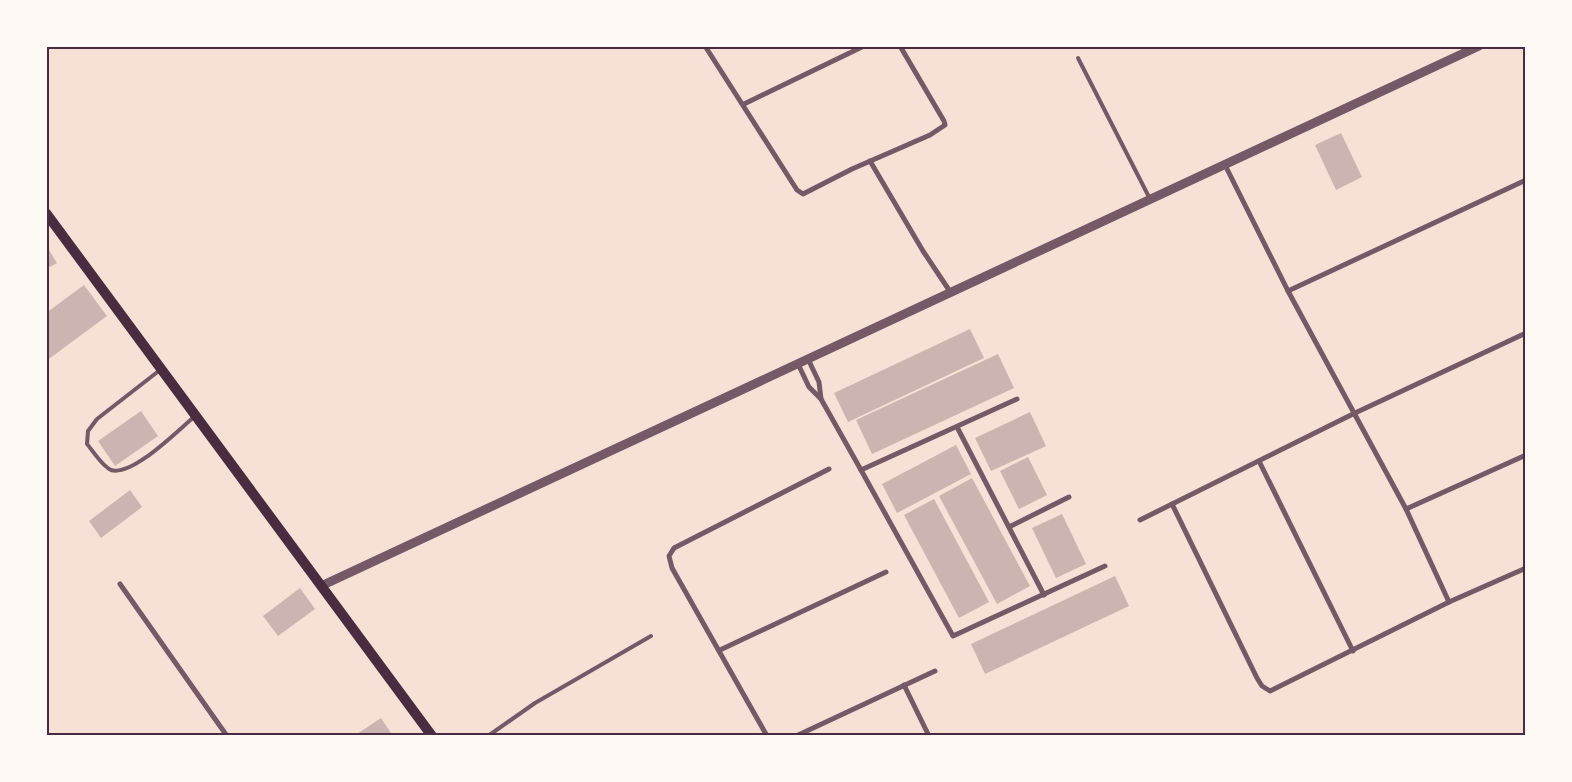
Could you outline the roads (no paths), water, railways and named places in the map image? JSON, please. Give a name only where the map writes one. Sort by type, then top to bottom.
[{"type":"main road","points":[[46,213],[432,736]]},
{"type":"street","points":[[705,46],[744,104],[799,193],[803,194],[870,161],[930,135],[944,125],[944,121],[900,46]]},
{"type":"street","points":[[744,104],[864,46]]},
{"type":"street","points":[[321,586],[1479,46]]},
{"type":"street","points":[[870,161],[923,251],[951,293]]},
{"type":"street","points":[[1224,165],[1288,291],[1406,509],[1449,602]]},
{"type":"street","points":[[1288,291],[1526,180]]},
{"type":"street","points":[[1140,520],[1355,413],[1526,333]]},
{"type":"street","points":[[808,359],[819,382],[821,399]]},
{"type":"street","points":[[798,364],[809,387],[821,399],[862,470],[953,636],[1105,566]]},
{"type":"street","points":[[862,470],[1017,399]]},
{"type":"street","points":[[957,426],[1044,594]]},
{"type":"street","points":[[1406,509],[1526,455]]},
{"type":"street","points":[[1259,461],[1353,651]]},
{"type":"street","points":[[767,736],[672,568],[669,556],[674,548],[829,469]]},
{"type":"street","points":[[1009,527],[1069,497]]},
{"type":"street","points":[[1172,504],[1262,686],[1270,691],[1449,602],[1526,568]]},
{"type":"street","points":[[720,650],[886,572]]},
{"type":"street","points":[[120,584],[227,736]]},
{"type":"street","points":[[796,736],[935,671]]},
{"type":"street","points":[[904,685],[929,736]]},
{"type":"lane","points":[[1078,58],[1150,200]]},
{"type":"lane","points":[[161,368],[97,419],[88,431],[87,444],[108,469],[120,472],[133,467],[196,416]]},
{"type":"lane","points":[[488,736],[535,703],[651,636]]}]
